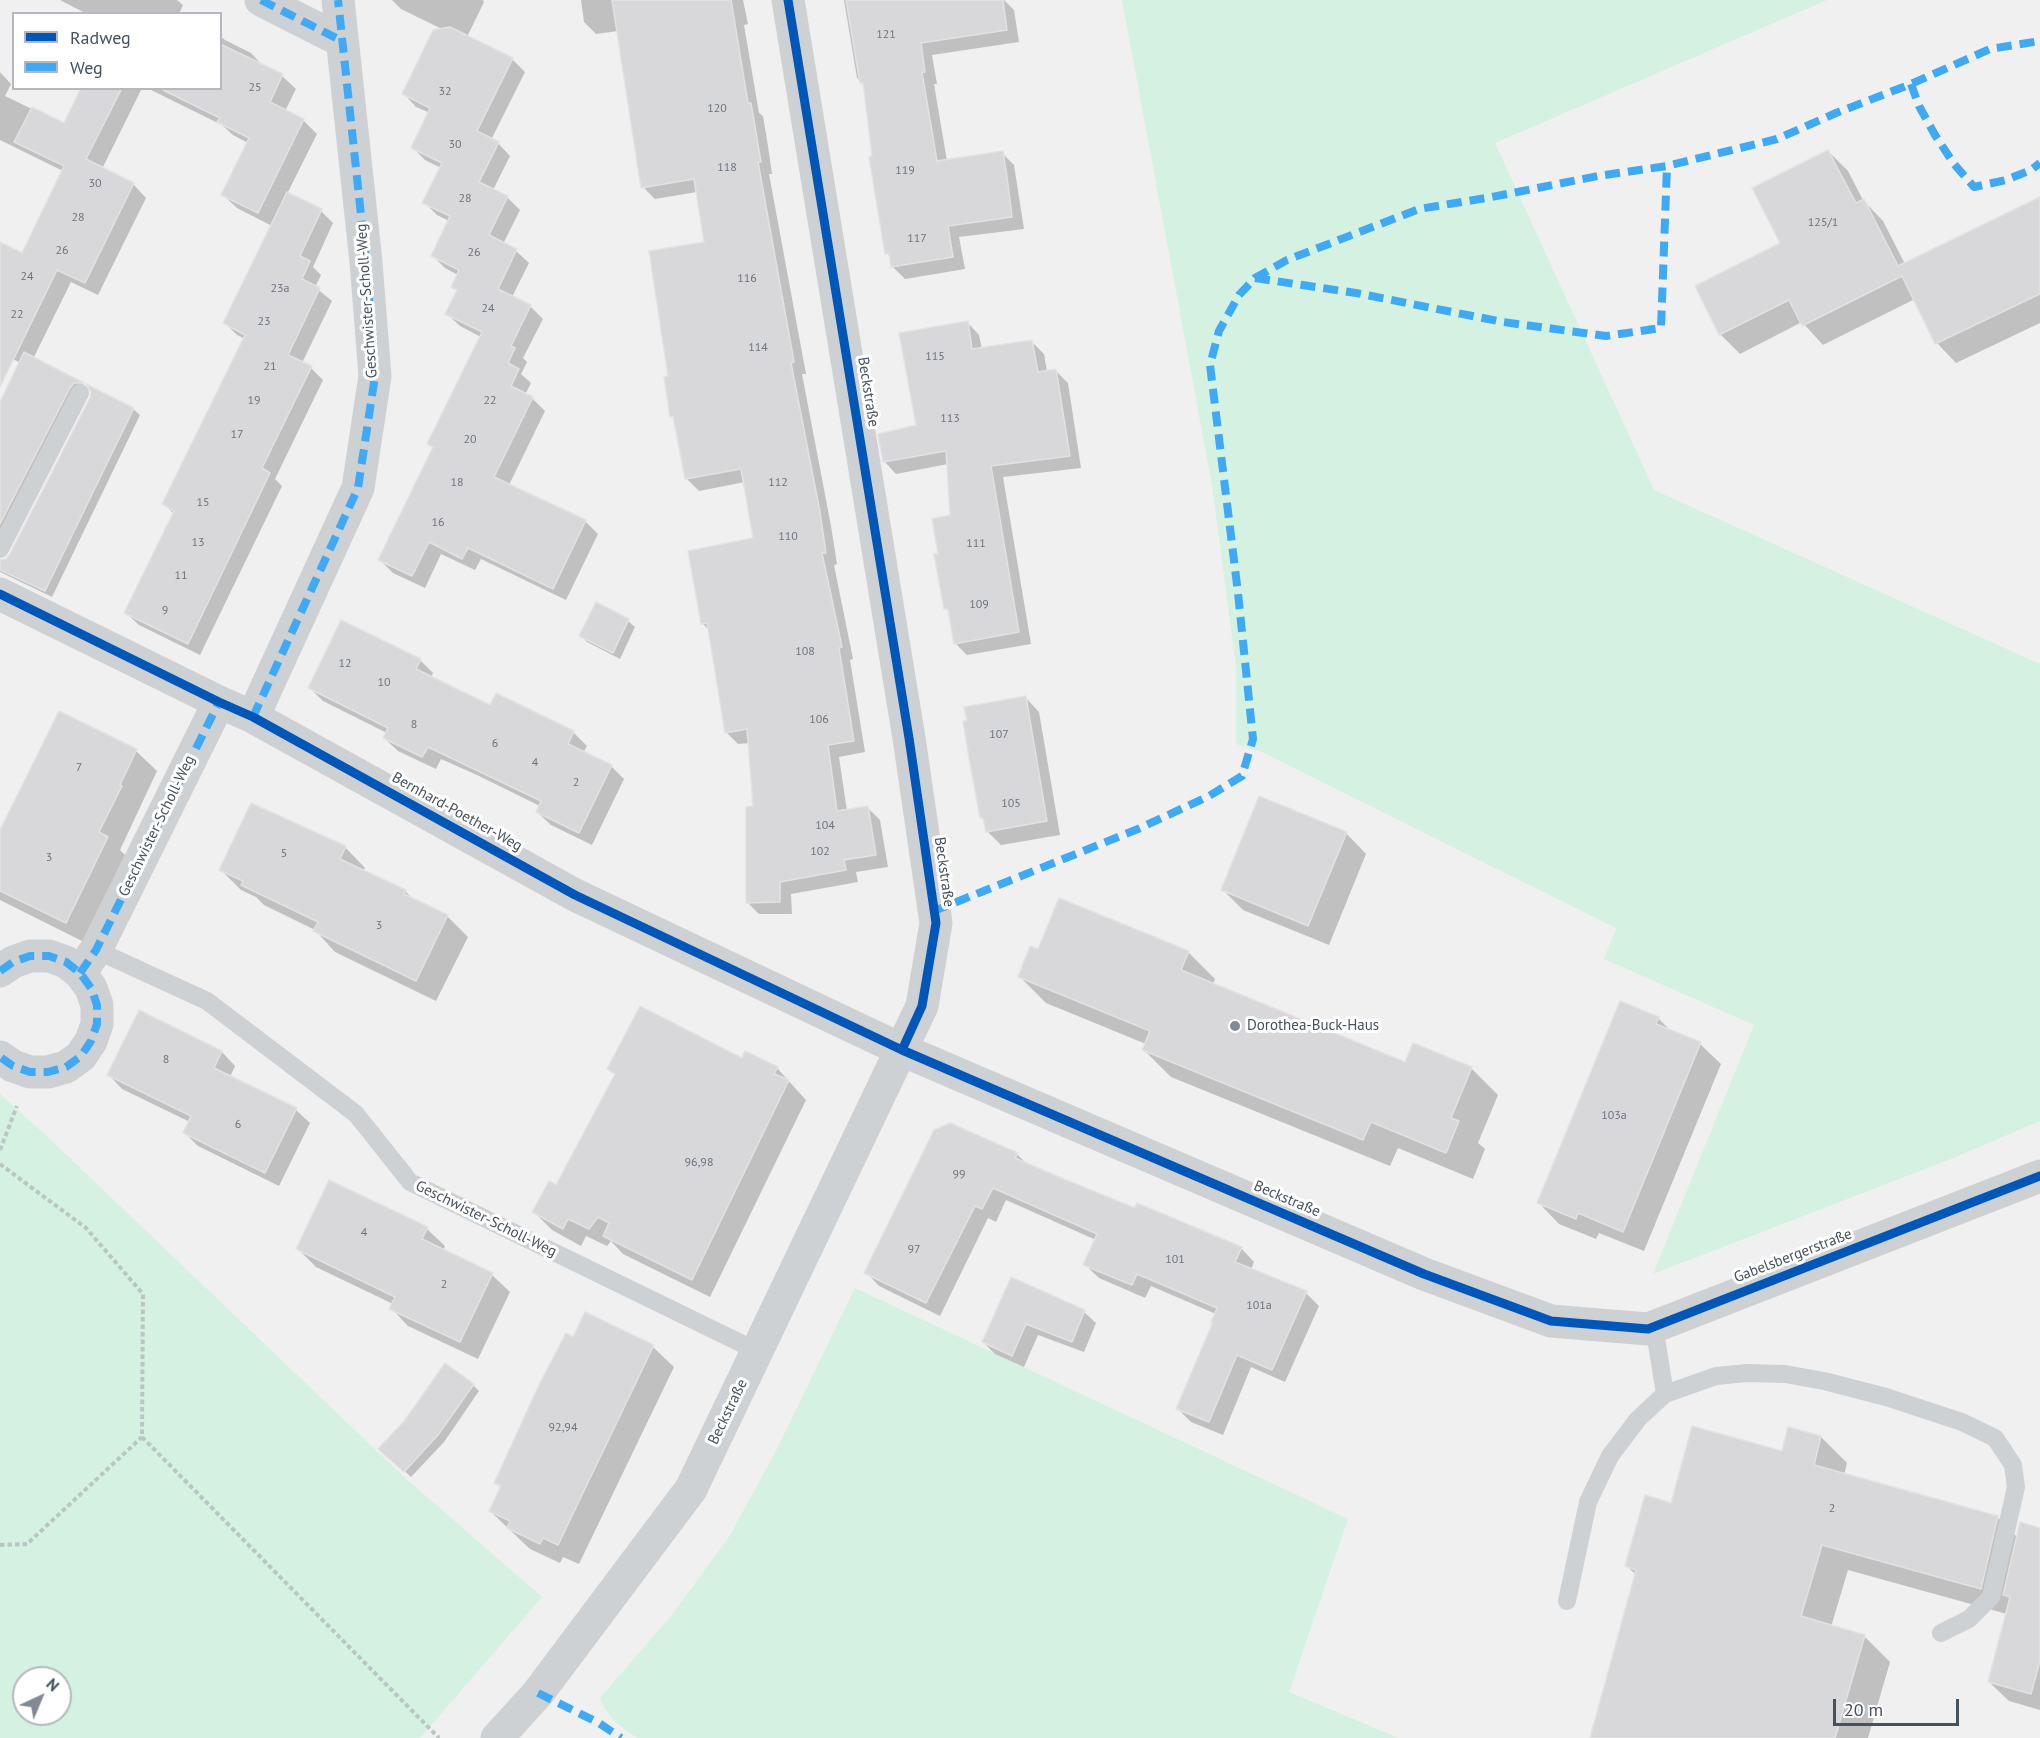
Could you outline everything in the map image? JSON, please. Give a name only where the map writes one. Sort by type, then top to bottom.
[{"type":"street","points":[[261,0],[342,41]]},
{"type":"street","name":"Geschwister-Scholl-Weg","points":[[253,717],[358,488],[375,376],[366,262],[338,0]]},
{"type":"street","name":"Beckstraße","points":[[497,1738],[538,1693],[691,1489],[922,1006],[936,923],[908,726],[788,0]]},
{"type":"street","name":"Bernhard-Poether-Weg","points":[[0,594],[253,717],[575,895],[902,1050]]},
{"type":"street","name":"Geschwister-Scholl-Weg","points":[[88,961],[219,702]]},
{"type":"street","points":[[0,971],[13,962],[30,956],[49,957],[66,962],[88,961],[91,988],[97,1005],[97,1024],[91,1041],[81,1056],[66,1067],[48,1072],[30,1072],[13,1066],[0,1057]]},
{"type":"street","name":"Beckstraße","points":[[902,1050],[1424,1274],[1551,1321]]},
{"type":"street","name":"Gabelsbergerstraße","points":[[1551,1321],[1648,1329],[2040,1176]]},
{"type":"lane","points":[[0,549],[80,393]]},
{"type":"lane","name":"Geschwister-Scholl-Weg","points":[[88,961],[207,1001],[356,1114],[410,1182],[757,1352]]},
{"type":"lane","points":[[1654,1326],[1665,1394]]},
{"type":"lane","points":[[1567,1601],[1588,1502],[1610,1456],[1638,1419],[1665,1394],[1716,1376],[1747,1373],[1785,1374],[1824,1381],[1886,1397],[1962,1422],[1995,1438],[2013,1466],[2016,1488],[1991,1597],[1969,1619],[1941,1634]]},
{"type":"path","points":[[0,1150],[30,1072]]},
{"type":"path","points":[[0,1164],[86,1228],[143,1294],[142,1437],[439,1738]]},
{"type":"path","points":[[0,1545],[27,1544],[142,1437]]},
{"type":"green space","points":[[1122,0],[1827,0],[1495,143],[1654,490],[2040,664],[2040,1121],[1956,1157],[1653,1274],[1754,1025],[1604,959],[1616,928],[1262,752],[1236,744],[1236,667],[1212,485]]},
{"type":"green space","points":[[0,1094],[404,1477],[542,1597],[420,1738],[0,1738]]},
{"type":"green space","points":[[855,1288],[1348,1519],[1289,1692],[1399,1738],[637,1738],[615,1722],[600,1698],[671,1616],[729,1537],[777,1449]]},
{"type":"building","points":[[612,0],[731,0],[748,103],[751,103],[761,162],[758,162],[794,362],[791,363],[820,512],[826,553],[822,553],[842,647],[839,648],[854,741],[828,745],[837,811],[868,806],[876,855],[844,860],[846,870],[780,882],[780,902],[746,903],[746,807],[753,806],[747,729],[725,733],[707,623],[701,624],[688,551],[753,538],[741,469],[685,479],[673,416],[670,417],[664,377],[668,376],[649,251],[704,242],[694,179],[641,188]]},
{"type":"building","points":[[846,0],[1003,0],[1007,30],[921,43],[925,72],[922,72],[937,161],[1003,151],[1008,184],[1012,217],[948,226],[953,257],[891,267],[889,253],[885,254],[869,157],[872,156],[863,83],[860,83]]},
{"type":"building","points":[[450,27],[513,58],[477,131],[499,142],[479,182],[508,196],[489,235],[517,249],[498,289],[531,305],[511,346],[515,348],[508,363],[519,369],[511,386],[533,397],[494,477],[586,520],[553,589],[468,548],[462,559],[429,542],[412,576],[378,560],[433,447],[427,444],[482,332],[445,314],[457,290],[451,287],[459,270],[431,256],[450,216],[422,203],[442,163],[411,148],[430,108],[402,94],[433,30]]},
{"type":"building","points":[[222,45],[283,74],[270,102],[304,119],[258,213],[221,195],[249,138],[217,122],[220,118],[163,90],[222,90]]},
{"type":"building","points":[[80,90],[121,90],[86,159],[134,183],[85,283],[57,270],[0,387],[0,242],[22,253],[64,166],[14,142],[32,107],[64,123]]},
{"type":"building","points":[[1828,150],[1856,203],[1864,199],[1898,266],[2040,197],[2040,294],[1935,344],[1902,276],[1802,326],[1789,300],[1719,335],[1695,286],[1780,243],[1752,188]]},
{"type":"building","points":[[287,192],[322,209],[300,256],[310,261],[302,279],[320,288],[288,355],[312,366],[262,468],[270,473],[188,644],[124,613],[174,511],[162,504],[245,335],[223,323]]},
{"type":"building","points":[[968,321],[972,349],[1032,340],[1038,372],[1056,369],[1070,456],[991,466],[1019,632],[954,644],[948,609],[944,609],[934,554],[938,554],[932,519],[950,515],[946,451],[883,462],[878,434],[916,425],[899,333]]},
{"type":"building","points":[[24,352],[84,383],[74,383],[70,388],[0,524],[0,402]]},
{"type":"building","points":[[86,384],[134,408],[45,591],[0,570],[0,560],[6,559],[10,554],[90,398],[91,392]]},
{"type":"building","points":[[596,602],[629,619],[613,653],[579,636]]},
{"type":"building","points":[[341,620],[421,659],[416,669],[490,705],[496,693],[574,731],[568,744],[612,765],[579,833],[536,812],[541,801],[428,747],[422,757],[383,738],[388,728],[308,688]]},
{"type":"building","points":[[1026,696],[1047,821],[986,832],[983,818],[980,818],[969,758],[963,721],[967,721],[964,707]]},
{"type":"building","points":[[59,711],[137,749],[99,832],[108,837],[66,923],[0,891],[0,830]]},
{"type":"building","points":[[1259,796],[1347,832],[1308,926],[1221,890]]},
{"type":"building","points":[[251,803],[346,846],[340,859],[406,890],[404,894],[448,915],[416,981],[313,931],[318,922],[241,885],[243,881],[219,870]]},
{"type":"building","name":"Dorothea-Buck-Haus","points":[[1059,898],[1189,951],[1181,970],[1405,1062],[1413,1043],[1472,1067],[1451,1118],[1459,1121],[1446,1153],[1371,1122],[1363,1140],[1142,1050],[1150,1031],[1018,977],[1030,946],[1038,949]]},
{"type":"building","points":[[1620,1001],[1659,1017],[1656,1024],[1701,1042],[1623,1232],[1578,1213],[1576,1219],[1537,1203]]},
{"type":"building","points":[[640,1006],[742,1058],[745,1051],[778,1067],[774,1074],[789,1080],[692,1280],[603,1236],[609,1223],[598,1217],[589,1229],[568,1219],[563,1229],[532,1212],[549,1181],[556,1185],[615,1074],[607,1069]]},
{"type":"building","points":[[139,1010],[222,1051],[214,1068],[297,1108],[265,1173],[183,1133],[191,1116],[107,1075]]},
{"type":"building","points":[[950,1123],[1018,1153],[1015,1158],[1059,1177],[1135,1208],[1137,1203],[1242,1247],[1235,1262],[1307,1291],[1272,1370],[1237,1355],[1209,1422],[1176,1409],[1217,1308],[1137,1274],[1132,1285],[1083,1265],[1097,1234],[993,1188],[982,1209],[975,1206],[926,1303],[864,1273],[934,1130]]},
{"type":"building","points":[[329,1180],[428,1227],[422,1239],[493,1273],[460,1342],[389,1309],[395,1297],[296,1249]]},
{"type":"building","points":[[1011,1277],[1085,1310],[1072,1342],[1026,1324],[1012,1356],[982,1342]]},
{"type":"building","points":[[585,1312],[654,1345],[558,1545],[543,1538],[540,1544],[507,1528],[510,1521],[489,1511],[501,1486],[494,1483],[539,1385],[566,1333],[573,1337]]},
{"type":"building","points":[[445,1363],[474,1384],[438,1435],[404,1472],[378,1449],[405,1420]]},
{"type":"building","points":[[1692,1426],[1782,1451],[1788,1427],[1821,1436],[1814,1465],[1998,1516],[1981,1589],[1822,1545],[1801,1616],[1865,1635],[1835,1738],[1590,1738],[1636,1570],[1625,1566],[1645,1495],[1671,1503]]},
{"type":"building","points":[[2020,1522],[2040,1528],[2040,1661],[2031,1694],[1988,1682],[2010,1597],[2003,1595]]},
{"type":"marked path","points":[[261,0],[342,41]]},
{"type":"marked path","points":[[253,717],[358,488],[375,376],[366,262],[338,0]]},
{"type":"marked path","points":[[934,911],[1138,829],[1209,796],[1242,776],[1253,739],[1210,365],[1219,331],[1239,295],[1255,278],[1287,260],[1419,209],[1598,176],[1667,166],[1777,139],[1990,49],[2040,41]]},
{"type":"marked path","points":[[1911,84],[1919,106],[1935,135],[1954,164],[1974,187],[2006,180],[2031,170],[2040,163]]},
{"type":"marked path","points":[[1255,278],[1356,293],[1503,322],[1606,336],[1661,328],[1667,166]]},
{"type":"marked path","points":[[80,973],[96,950],[219,702]]},
{"type":"marked path","points":[[0,971],[13,962],[30,956],[49,956],[66,962],[80,973],[91,988],[97,1005],[97,1024],[91,1041],[81,1056],[66,1067],[48,1072],[30,1072],[13,1066],[0,1057]]},
{"type":"marked path","points":[[538,1693],[599,1723],[621,1738]]},
{"type":"cycle path","points":[[788,0],[909,738],[936,923],[922,1006],[902,1050]]},
{"type":"cycle path","points":[[0,594],[253,717],[575,895],[902,1050],[1424,1274],[1551,1321],[1648,1329],[2040,1176]]},
{"type":"place","name":"Dorothea-Buck-Haus","points":[[1235,1026]]}]
